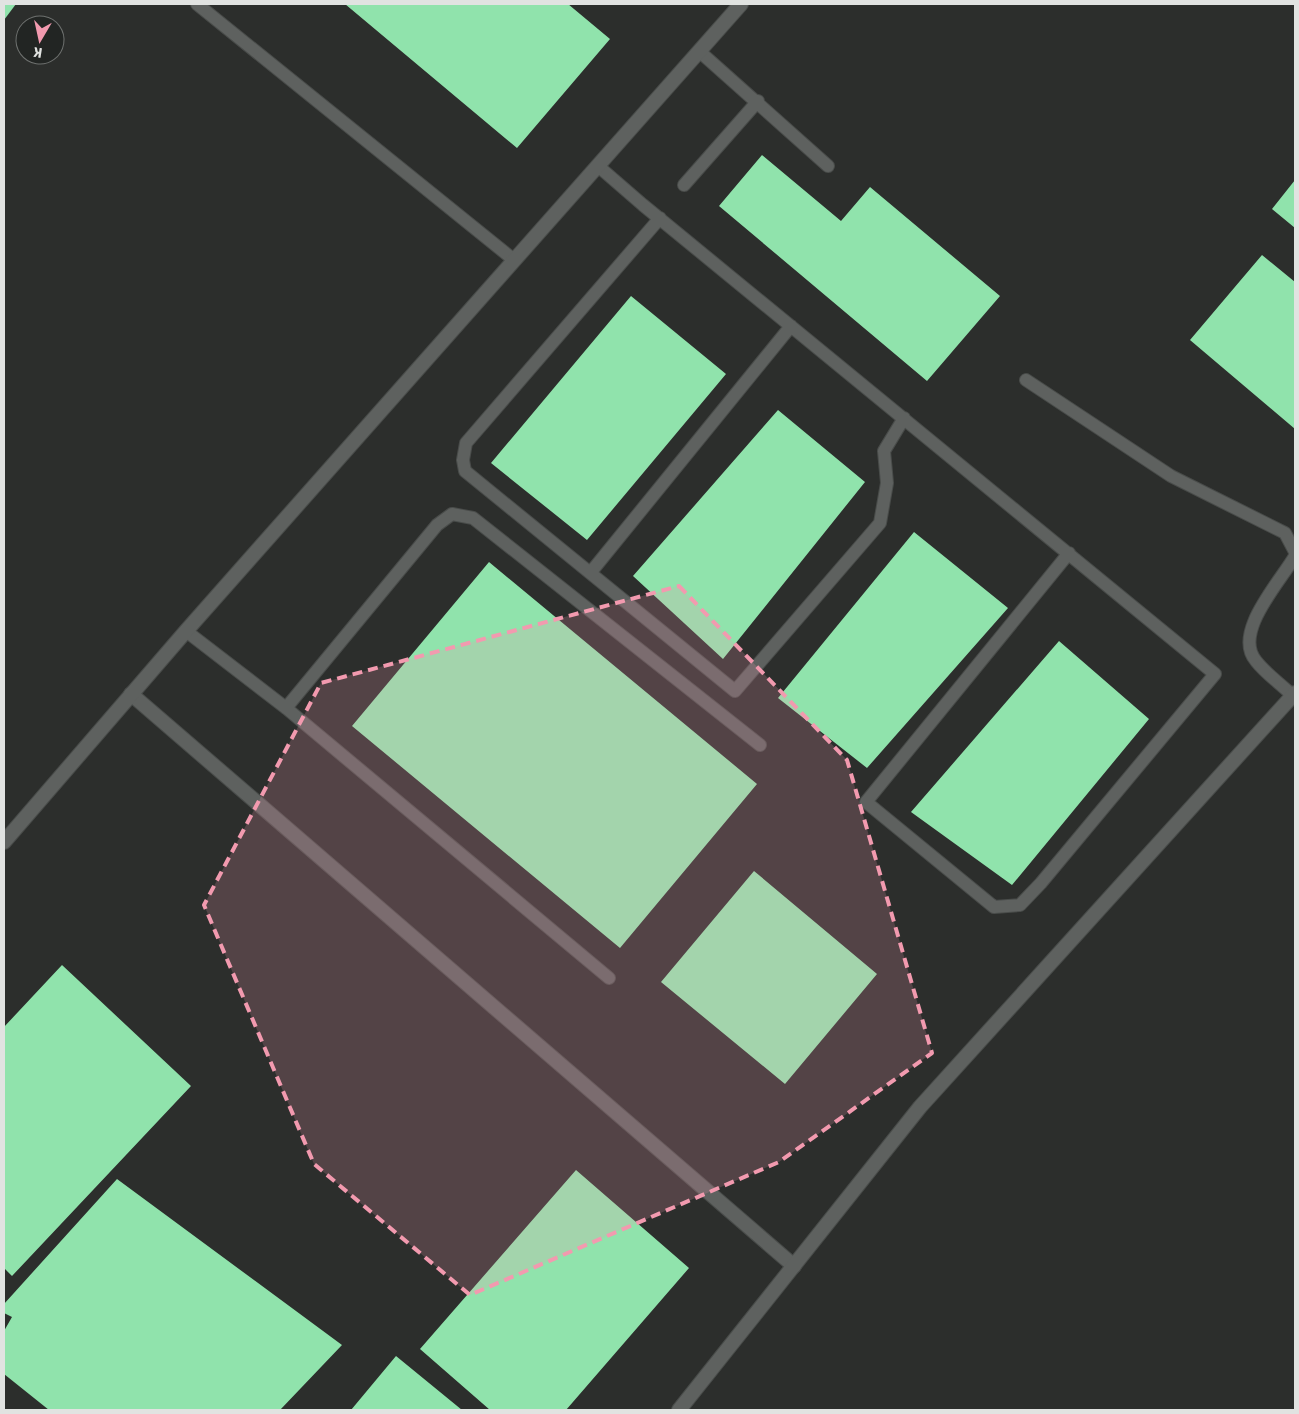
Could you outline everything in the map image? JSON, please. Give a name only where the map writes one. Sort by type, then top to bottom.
[{"type":"street","points":[[4,842],[186,631],[740,4]]},
{"type":"street","points":[[131,694],[794,1266]]},
{"type":"street","points":[[679,1410],[920,1107],[1294,694]]},
{"type":"lane","points":[[197,4],[514,260]]},
{"type":"lane","points":[[699,51],[758,101],[828,166]]},
{"type":"lane","points":[[684,185],[758,101]]},
{"type":"lane","points":[[598,166],[1069,553],[1214,674],[1041,883],[1020,905],[994,907],[866,802],[1069,553]]},
{"type":"lane","points":[[660,218],[466,443],[463,460],[465,472],[591,572],[735,691],[880,523],[887,484],[884,451],[904,418]]},
{"type":"lane","points":[[591,572],[791,326]]},
{"type":"lane","points":[[1026,380],[1172,476],[1285,533],[1295,552]]},
{"type":"lane","points":[[286,708],[437,525],[452,514],[473,518],[760,745]]},
{"type":"lane","points":[[1294,694],[1255,660],[1248,645],[1254,619],[1295,556]]},
{"type":"lane","points":[[186,631],[286,708],[609,978]]},
{"type":"highlighted area","points":[[679,586],[847,760],[932,1053],[779,1162],[470,1295],[314,1164],[204,905],[321,683]]},
{"type":"building","points":[[4,4],[16,4],[4,20]]},
{"type":"building","points":[[345,4],[568,4],[610,39],[517,148]]},
{"type":"building","points":[[762,155],[841,221],[870,187],[1000,296],[927,381],[719,206]]},
{"type":"building","points":[[1295,180],[1295,228],[1272,209]]},
{"type":"building","points":[[1262,255],[1295,282],[1295,429],[1190,340]]},
{"type":"building","points":[[631,296],[726,374],[587,540],[491,463]]},
{"type":"building","points":[[778,410],[865,482],[723,659],[633,576]]},
{"type":"building","points":[[914,532],[1008,608],[867,768],[778,698]]},
{"type":"building","points":[[489,562],[757,784],[620,948],[352,726]]},
{"type":"building","points":[[1059,641],[1149,719],[1012,885],[911,812]]},
{"type":"building","points":[[754,871],[877,974],[785,1084],[661,982]]},
{"type":"building","points":[[62,965],[191,1086],[12,1276],[4,1268],[4,1027]]},
{"type":"building","points":[[576,1170],[689,1268],[566,1410],[490,1410],[420,1349]]},
{"type":"building","points":[[117,1179],[342,1345],[280,1410],[49,1410],[4,1374],[4,1331],[12,1317],[4,1313],[4,1304]]},
{"type":"building","points":[[396,1356],[462,1410],[351,1410]]}]
